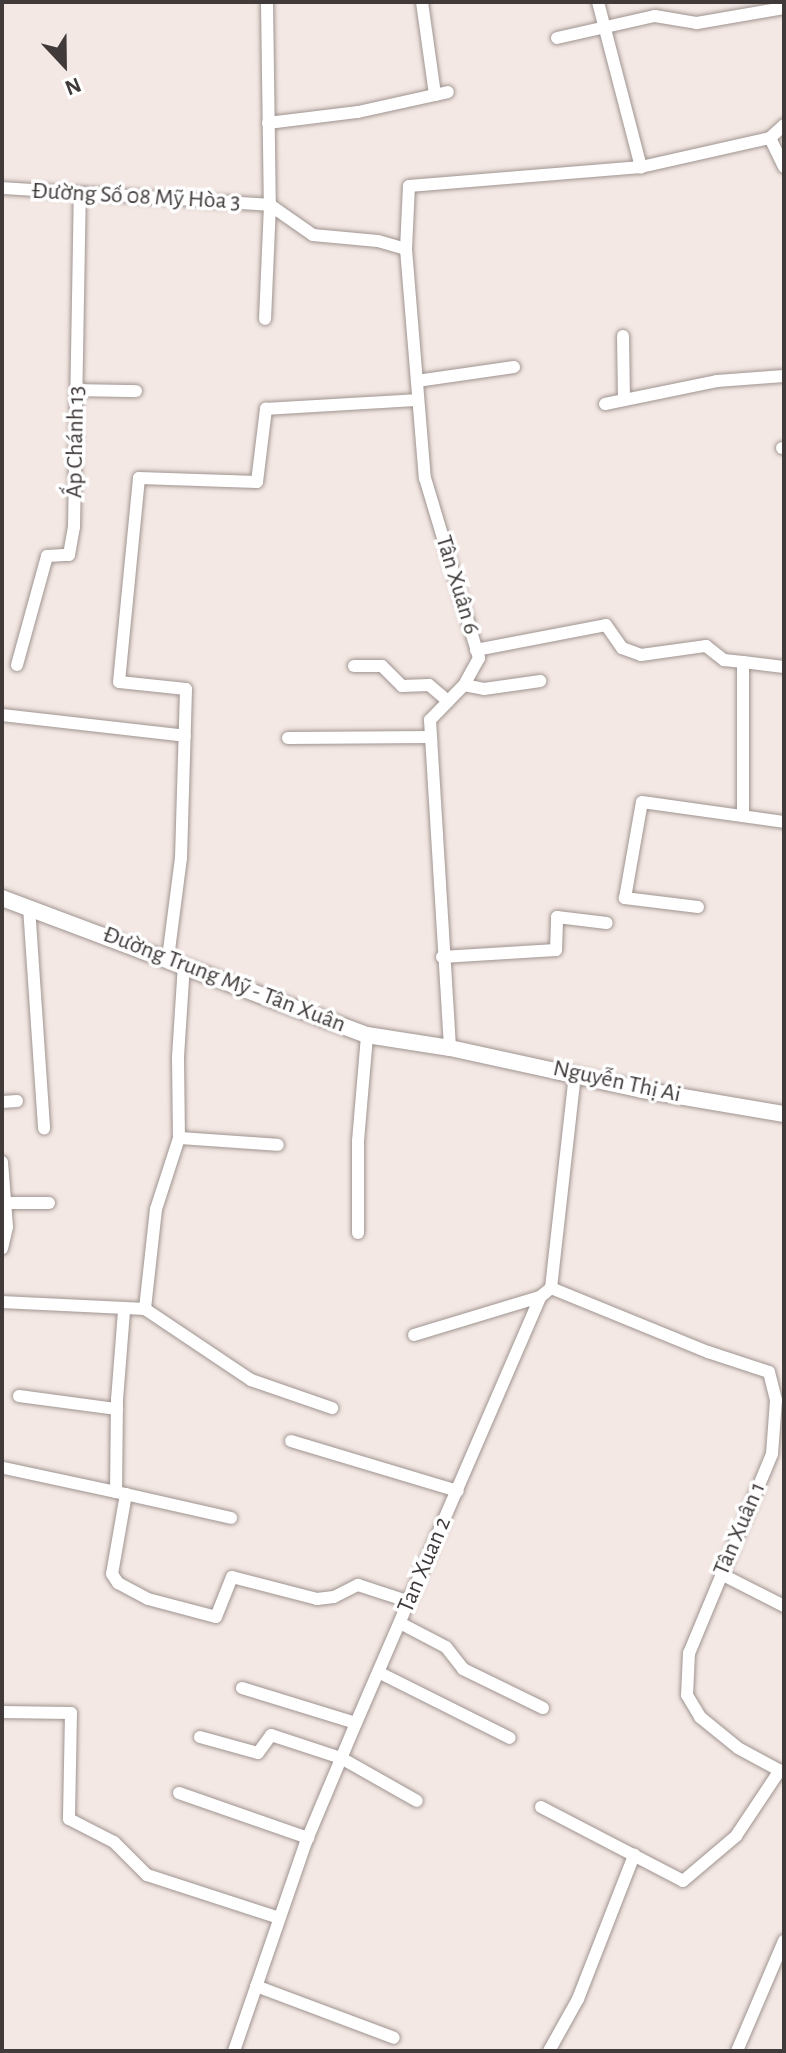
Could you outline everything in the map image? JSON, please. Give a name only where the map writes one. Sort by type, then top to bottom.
[{"type":"street","points":[[265,319],[270,205],[267,2]]},
{"type":"street","points":[[268,123],[358,112],[442,94],[422,2]]},
{"type":"street","points":[[598,2],[607,27],[641,167]]},
{"type":"street","points":[[557,38],[655,16],[697,23],[784,8]]},
{"type":"street","points":[[784,125],[770,138],[784,167]]},
{"type":"street","name":"Tân Xuân 6","points":[[450,1048],[442,957],[430,720],[464,685],[479,658],[425,478],[406,249],[409,186],[641,167],[770,138]]},
{"type":"street","name":"Đường Số 08 Mỹ Hòa 3","points":[[2,188],[270,205]]},
{"type":"street","name":"Ấp Chánh 13","points":[[17,665],[47,556],[69,555],[74,527],[80,195]]},
{"type":"street","points":[[270,205],[313,235],[378,241],[406,249]]},
{"type":"street","points":[[623,336],[624,398]]},
{"type":"street","points":[[417,381],[514,367]]},
{"type":"street","points":[[605,404],[717,381],[784,376]]},
{"type":"street","points":[[77,390],[136,391]]},
{"type":"street","points":[[145,1309],[156,1209],[179,1138],[176,961],[186,689],[119,682],[139,478],[257,482],[266,409],[418,400]]},
{"type":"street","points":[[476,650],[606,625],[622,648],[641,655],[706,646],[724,660],[784,667]]},
{"type":"street","points":[[743,662],[743,816]]},
{"type":"street","points":[[354,666],[382,666],[402,686],[429,685],[448,701]]},
{"type":"street","points":[[464,685],[484,689],[540,681]]},
{"type":"street","points":[[2,715],[185,736]]},
{"type":"street","points":[[288,738],[431,737]]},
{"type":"street","points":[[698,907],[625,898],[642,802],[784,822]]},
{"type":"street","name":"Đường Trung Mỹ - Tân Xuân","points":[[2,898],[367,1035],[450,1048]]},
{"type":"street","points":[[29,907],[44,1128]]},
{"type":"street","points":[[442,957],[556,950],[557,917],[607,923]]},
{"type":"street","points":[[358,1233],[358,1141],[367,1035]]},
{"type":"street","name":"Nguyễn Thị Ai","points":[[450,1048],[642,1090],[784,1114]]},
{"type":"street","name":"Tan Xuan 2","points":[[234,2051],[308,1838],[380,1673],[407,1601],[546,1293],[575,1073]]},
{"type":"street","points":[[2,1102],[17,1101]]},
{"type":"street","points":[[179,1138],[278,1145]]},
{"type":"street","points":[[2,1162],[7,1203],[2,1248]]},
{"type":"street","points":[[7,1203],[49,1203]]},
{"type":"street","points":[[414,1335],[546,1293],[769,1372],[784,1366]]},
{"type":"street","points":[[2,1302],[124,1311],[145,1309],[251,1380],[332,1408]]},
{"type":"street","points":[[124,1311],[117,1409],[121,1493],[112,1574],[118,1583],[148,1599],[216,1617],[232,1577],[317,1599],[334,1597],[358,1585],[407,1601]]},
{"type":"street","name":"Tân Xuân 1","points":[[769,1372],[776,1400],[772,1454],[689,1653],[687,1695],[700,1717],[738,1748],[782,1771]]},
{"type":"street","points":[[19,1396],[117,1409]]},
{"type":"street","points":[[291,1441],[458,1491]]},
{"type":"street","points":[[4,1468],[231,1518]]},
{"type":"street","points":[[721,1574],[784,1606]]},
{"type":"street","points":[[400,1623],[446,1647],[463,1669],[543,1708]]},
{"type":"street","points":[[380,1673],[510,1738]]},
{"type":"street","points":[[242,1688],[356,1723]]},
{"type":"street","points":[[2,1712],[71,1713],[69,1819],[114,1842],[147,1875],[279,1918]]},
{"type":"street","points":[[200,1737],[258,1753],[271,1735],[341,1758],[417,1801]]},
{"type":"street","points":[[541,1807],[683,1881],[736,1836],[782,1771]]},
{"type":"street","points":[[179,1793],[308,1838]]},
{"type":"street","points":[[549,2051],[578,1999],[634,1855]]},
{"type":"street","points":[[737,2051],[784,1941]]},
{"type":"street","points":[[256,1986],[394,2038]]}]
